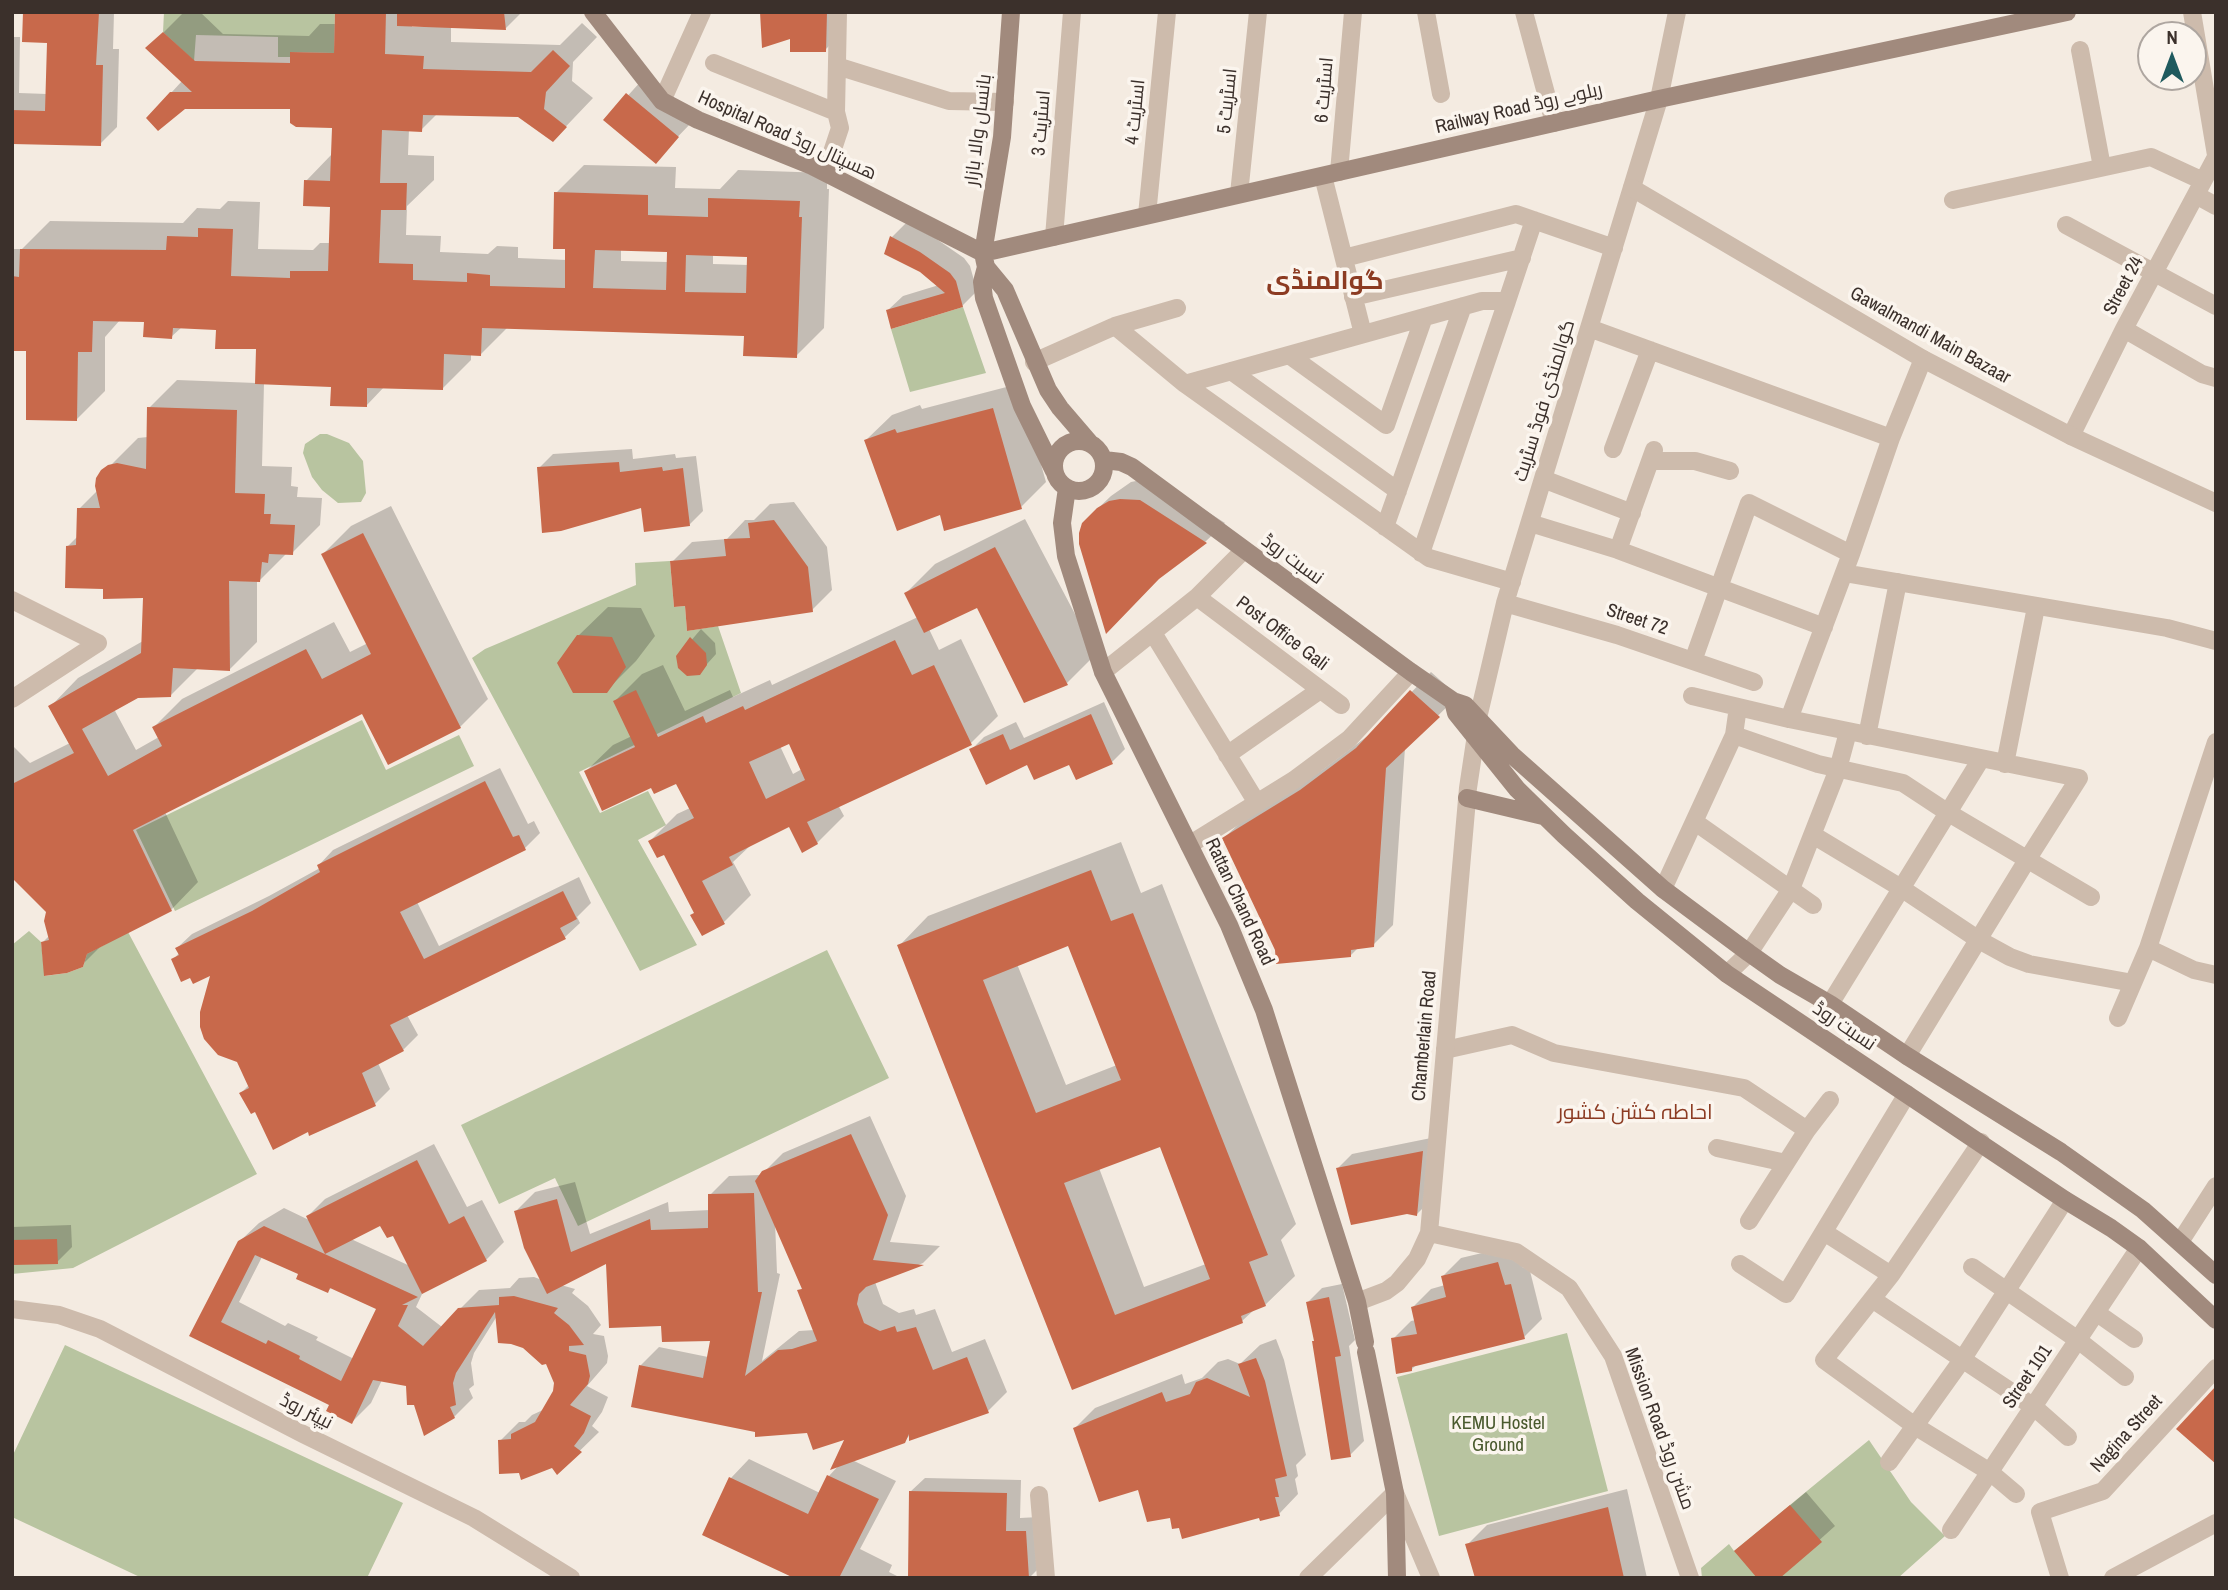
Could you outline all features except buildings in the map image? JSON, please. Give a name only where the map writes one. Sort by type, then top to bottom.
[{"type":"main road","name":"Hospital Road ھسپتال روڈ","points":[[593,12],[662,101],[698,120],[825,173],[984,260],[1005,290],[1034,362],[1060,408],[1090,443]]},
{"type":"main road","name":"بانساں والا بازار","points":[[984,260],[1002,137],[1011,12]]},
{"type":"main road","name":"Railway Road ریلوے روڈ","points":[[984,260],[1054,237],[1147,215],[2035,16],[2067,12]]},
{"type":"main road","points":[[984,260],[984,298],[1030,426],[1054,471],[1061,484],[1081,491],[1095,486],[1103,474],[1104,460],[1090,443],[1074,441],[1060,449],[1054,463],[1054,471]]},
{"type":"main road","name":"نسبت روڈ","points":[[1104,460],[1121,462],[1132,467],[1411,672],[1453,701],[1465,705],[1512,755],[1663,889],[1749,953],[2061,1152],[2143,1210],[2216,1275]]},
{"type":"main road","name":"Rattan Chand Road","points":[[1067,488],[1062,523],[1066,556],[1103,672],[1229,925],[1264,1010],[1357,1302],[1395,1493]]},
{"type":"main road","name":"نسبت روڈ","points":[[1453,701],[1456,713],[1511,782],[1564,835],[1637,901],[1727,974],[2139,1248],[2215,1319]]},
{"type":"main road","points":[[1467,798],[1547,817]]},
{"type":"main road","points":[[1395,1493],[1397,1578]]},
{"type":"street","points":[[662,101],[702,12]]},
{"type":"street","points":[[825,173],[841,128],[836,112],[838,12]]},
{"type":"street","name":"اسٹریٹ 3","points":[[1054,237],[1072,12]]},
{"type":"street","name":"اسٹریٹ 4","points":[[1147,215],[1167,12]]},
{"type":"street","name":"اسٹریٹ 5","points":[[1239,194],[1258,12]]},
{"type":"street","name":"اسٹریٹ 6","points":[[1331,174],[1353,12]]},
{"type":"street","points":[[1426,12],[1441,94]]},
{"type":"street","points":[[1524,12],[1553,123]]},
{"type":"street","name":"گوالمنڈی فوڈ سٹریٹ","points":[[1475,738],[1505,603],[1659,99],[1677,12]]},
{"type":"street","name":"Street 24","points":[[2071,436],[2124,329],[2216,156],[2211,94],[2192,12]]},
{"type":"street","points":[[2080,50],[2102,167]]},
{"type":"street","points":[[714,63],[836,112]]},
{"type":"street","points":[[837,66],[949,101],[1005,102]]},
{"type":"street","points":[[1953,200],[2151,157],[2199,188],[2216,206]]},
{"type":"street","points":[[1331,174],[1344,258],[1363,334]]},
{"type":"street","name":"Gawalmandi Main Bazaar","points":[[1632,188],[1923,359],[2071,436],[2216,503]]},
{"type":"street","points":[[1344,258],[1516,214],[1614,248]]},
{"type":"street","points":[[1421,552],[1534,220]]},
{"type":"street","points":[[2066,225],[2216,306]]},
{"type":"street","points":[[1353,297],[1522,258]]},
{"type":"street","points":[[1185,384],[1482,301],[1507,301]]},
{"type":"street","points":[[1385,527],[1463,306]]},
{"type":"street","points":[[1034,362],[1115,326],[1177,308]]},
{"type":"street","points":[[1289,355],[1386,425],[1424,317]]},
{"type":"street","points":[[1115,326],[1185,384],[1429,558],[1512,582]]},
{"type":"street","points":[[1589,328],[1891,438]]},
{"type":"street","points":[[2124,329],[2202,374],[2216,378]]},
{"type":"street","points":[[1613,450],[1650,350]]},
{"type":"street","points":[[1789,719],[1891,438],[1923,359]]},
{"type":"street","points":[[1231,371],[1398,491]]},
{"type":"street","points":[[1618,550],[1653,455],[1695,461],[1730,471]]},
{"type":"street","points":[[1543,478],[1632,513]]},
{"type":"street","points":[[1693,661],[1749,503],[1851,554]]},
{"type":"street","points":[[1530,523],[1618,550],[1824,627]]},
{"type":"street","points":[[1103,672],[1197,597],[1243,551]]},
{"type":"street","points":[[1844,573],[2167,628],[2216,641]]},
{"type":"street","points":[[1867,736],[1898,582]]},
{"type":"street","name":"Post Office Gali","points":[[1197,597],[1341,705]]},
{"type":"street","points":[[12,600],[99,643],[12,698]]},
{"type":"street","name":"Street 72","points":[[1505,603],[1617,635],[1754,682]]},
{"type":"street","points":[[2005,764],[2036,607]]},
{"type":"street","points":[[1153,633],[1256,803]]},
{"type":"street","points":[[1189,845],[1294,780],[1349,739],[1411,672]]},
{"type":"street","points":[[1227,755],[1321,690]]},
{"type":"street","points":[[1692,696],[1867,736],[2079,778],[1907,1056]]},
{"type":"street","points":[[1663,889],[1734,735],[1738,707]]},
{"type":"street","points":[[1727,974],[1749,953],[1791,889],[1838,769],[1849,732]]},
{"type":"street","points":[[1734,735],[1818,764],[1903,782],[1947,812],[2091,897]]},
{"type":"street","name":"Chamberlain Road","points":[[1357,1302],[1386,1291],[1397,1283],[1417,1259],[1429,1233],[1467,798],[1475,738]]},
{"type":"street","points":[[2118,1018],[2148,948],[2216,742]]},
{"type":"street","points":[[1830,1004],[1981,759]]},
{"type":"street","points":[[1695,822],[1813,905]]},
{"type":"street","points":[[1813,835],[1979,940],[2022,962],[2133,983]]},
{"type":"street","points":[[2148,948],[2194,970],[2216,975]]},
{"type":"street","points":[[1445,1050],[1512,1035],[1553,1053],[1744,1088],[1807,1130]]},
{"type":"street","points":[[1740,1264],[1786,1293],[1907,1094]]},
{"type":"street","points":[[1749,1221],[1807,1130],[1830,1100]]},
{"type":"street","points":[[1981,1142],[1891,1275],[1824,1360],[1915,1426],[1990,1472],[2017,1494]]},
{"type":"street","points":[[1717,1148],[1786,1163]]},
{"type":"street","points":[[2180,1242],[2216,1186]]},
{"type":"street","points":[[1889,1462],[1962,1360],[2065,1200]]},
{"type":"street","points":[[1824,1232],[1891,1275]]},
{"type":"street","name":"Mission Road مشن روڈ","points":[[1429,1233],[1516,1252],[1569,1288],[1613,1356],[1690,1578]]},
{"type":"street","name":"Street 101","points":[[1951,1530],[2139,1248]]},
{"type":"street","points":[[1972,1267],[2078,1340],[2125,1377]]},
{"type":"street","points":[[1872,1299],[2034,1407],[2068,1437]]},
{"type":"street","name":"نیپئر روڈ","points":[[12,1308],[60,1315],[100,1329],[291,1428],[474,1518],[571,1578]]},
{"type":"street","points":[[2097,1313],[2134,1339]]},
{"type":"street","name":"Nagina Street","points":[[2060,1578],[2040,1512],[2103,1491],[2216,1368]]},
{"type":"street","points":[[1308,1578],[1395,1493]]},
{"type":"street","name":"Rattan Chand Road","points":[[1395,1493],[1432,1578]]},
{"type":"street","points":[[1039,1495],[1046,1578]]},
{"type":"street","points":[[2113,1578],[2216,1523]]},
{"type":"green space","points":[[164,12],[335,12],[334,53],[291,52],[290,57],[278,57],[278,37],[196,35],[194,61],[163,32]]},
{"type":"green space","points":[[963,307],[986,373],[910,392],[891,329]]},
{"type":"green space","points":[[320,434],[349,443],[363,461],[366,493],[361,502],[338,503],[322,490],[312,477],[303,453],[305,444]]},
{"type":"green space","points":[[670,561],[674,607],[685,606],[687,631],[718,626],[741,693],[579,772],[600,813],[648,791],[666,825],[638,840],[697,945],[640,971],[472,658],[485,649],[636,585],[635,563]]},
{"type":"green space","points":[[362,720],[386,770],[459,735],[474,766],[175,911],[136,830]]},
{"type":"green space","points":[[29,931],[41,942],[45,976],[67,973],[83,967],[87,954],[128,932],[257,1174],[73,1268],[12,1274],[12,945]]},
{"type":"green space","points":[[827,950],[889,1078],[578,1226],[555,1178],[499,1204],[461,1125]]},
{"type":"green space","name":"KEMU Hostel Ground","points":[[1567,1333],[1608,1491],[1439,1536],[1397,1377]]},
{"type":"green space","points":[[65,1345],[403,1503],[367,1578],[142,1578],[12,1517],[12,1457]]},
{"type":"green space","points":[[1869,1440],[1911,1502],[1945,1536],[1898,1578],[1702,1578],[1701,1568],[1729,1544],[1734,1551]]},
{"type":"district","name":"گوالمنڈی","points":[[1325,282]]},
{"type":"district","name":"احاطہ کشن کشور","points":[[1635,1113]]}]
